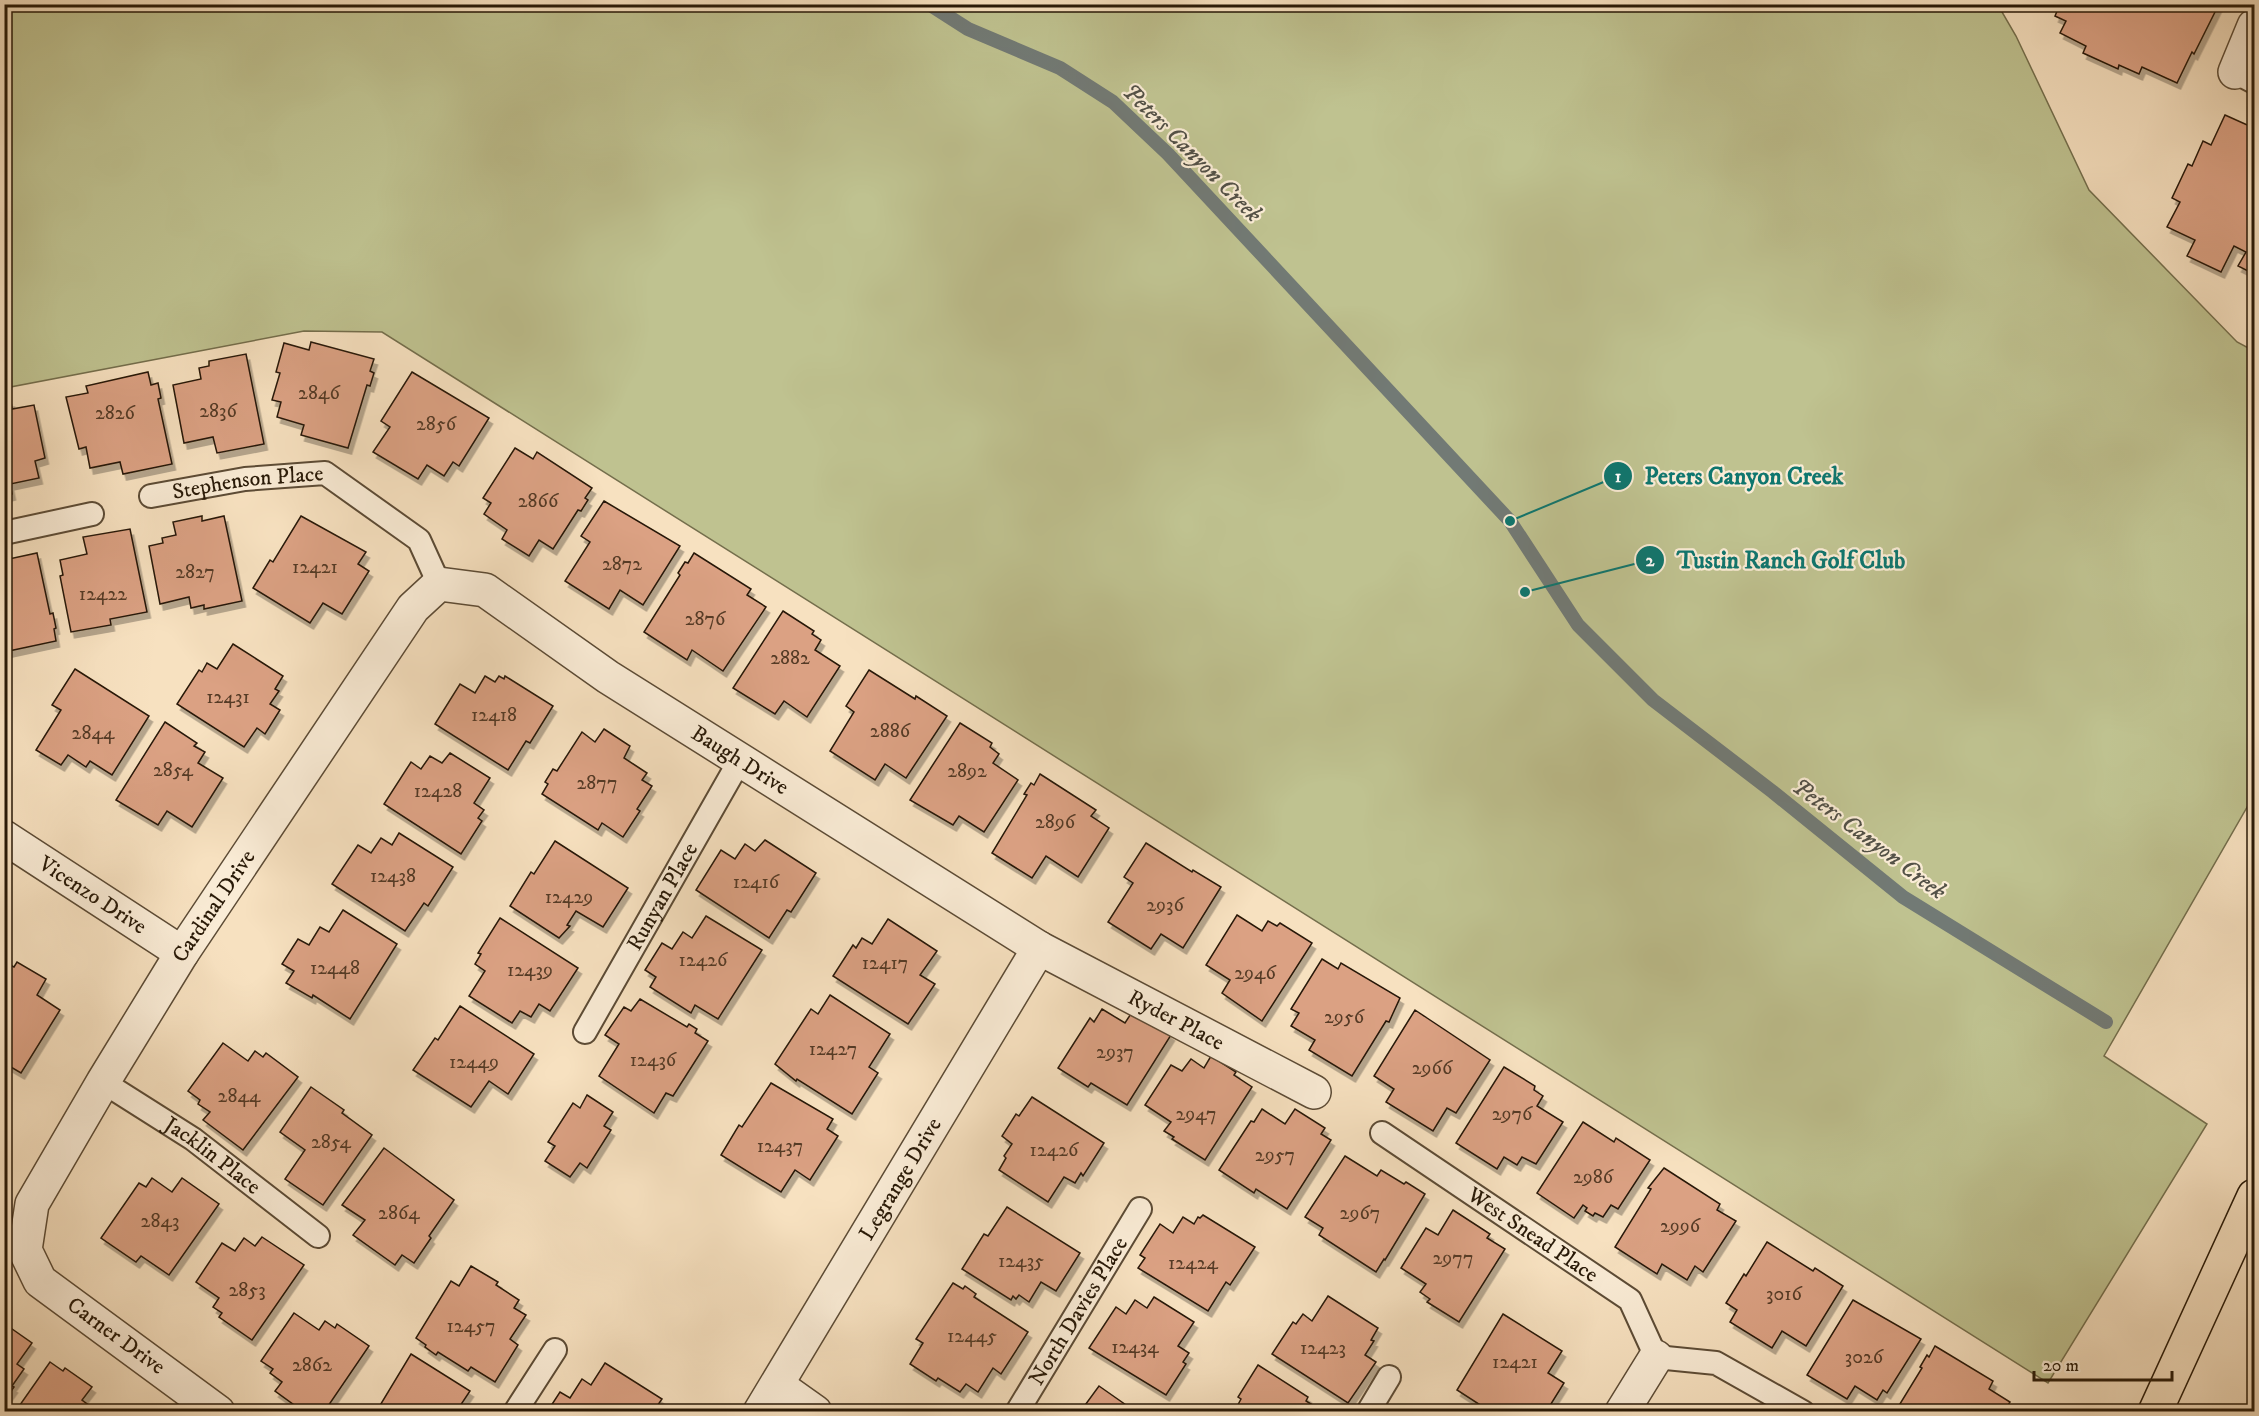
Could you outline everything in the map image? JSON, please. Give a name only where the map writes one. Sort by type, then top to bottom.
[{"type":"main road","points":[[2155,1412],[2254,1196]]},
{"type":"street","points":[[2245,77],[2254,26]]},
{"type":"street","name":"Baugh Drive","points":[[440,584],[485,590],[608,677],[1039,948]]},
{"type":"street","name":"Cardinal Drive","points":[[15,1250],[32,1204],[182,953],[413,608],[440,584]]},
{"type":"street","name":"Vicenzo Drive","points":[[4,837],[182,953]]},
{"type":"street","name":"Ryder Place","points":[[1039,948],[1314,1092]]},
{"type":"street","name":"Legrange Drive","points":[[769,1398],[1039,948]]},
{"type":"street","name":"Carner Drive","points":[[15,1250],[40,1281],[218,1412]]},
{"type":"street","points":[[1622,1412],[1656,1357]]},
{"type":"street","points":[[769,1398],[815,1412]]},
{"type":"lane","name":"Stephenson Place","points":[[151,496],[245,479],[325,473],[419,540],[440,584]]},
{"type":"lane","points":[[4,533],[92,513]]},
{"type":"lane","name":"Runyan Place","points":[[585,1032],[741,760]]},
{"type":"lane","name":"Jacklin Place","points":[[103,1082],[193,1139],[318,1236]]},
{"type":"lane","name":"West Snead Place","points":[[1382,1133],[1630,1300],[1656,1357]]},
{"type":"lane","name":"North Davies Place","points":[[1017,1412],[1140,1209]]},
{"type":"lane","points":[[515,1412],[555,1350]]},
{"type":"lane","points":[[1656,1357],[1716,1363],[1803,1412]]},
{"type":"lane","points":[[1368,1412],[1389,1377]]},
{"type":"green space","points":[[5,4],[1998,5],[2016,36],[2089,190],[2237,342],[2254,351],[2254,795],[2104,1056],[2207,1124],[2048,1383],[382,332],[304,331],[5,388]]},
{"type":"building","points":[[2060,4],[2219,4],[2177,83],[2142,67],[2139,74],[2119,65],[2118,69],[2083,53],[2086,46],[2060,33],[2066,21],[2055,16]]},
{"type":"building","points":[[2225,115],[2254,128],[2254,274],[2238,266],[2246,252],[2234,246],[2221,272],[2187,256],[2195,240],[2167,227],[2180,202],[2172,198],[2188,164],[2192,166],[2203,141],[2211,145]]},
{"type":"building","points":[[311,342],[374,359],[370,371],[374,373],[370,386],[367,385],[348,448],[301,435],[304,425],[277,417],[281,402],[272,400],[280,373],[276,372],[284,343],[309,350]]},
{"type":"building","points":[[246,354],[264,444],[217,453],[213,437],[184,443],[173,385],[201,379],[199,368],[209,366],[209,361]]},
{"type":"building","points":[[148,372],[151,385],[158,383],[161,398],[158,399],[172,464],[123,474],[120,462],[90,468],[86,447],[79,449],[66,397],[88,393],[86,386]]},
{"type":"building","points":[[412,372],[489,418],[459,466],[453,462],[444,476],[427,465],[418,479],[373,452],[390,427],[381,421]]},
{"type":"building","points":[[11,401],[12,409],[34,405],[45,458],[35,461],[39,478],[10,484],[12,494],[4,496],[4,402]]},
{"type":"building","points":[[515,448],[533,459],[537,452],[592,488],[585,498],[588,500],[581,511],[578,510],[553,549],[539,540],[529,556],[502,539],[507,530],[484,514],[491,503],[483,498]]},
{"type":"building","points":[[604,501],[680,546],[643,605],[620,590],[609,609],[565,581],[590,542],[581,536]]},
{"type":"building","points":[[202,516],[202,521],[224,516],[242,601],[204,609],[204,605],[191,608],[189,597],[160,604],[149,546],[163,543],[162,538],[176,535],[173,522]]},
{"type":"building","points":[[301,516],[366,552],[358,564],[369,571],[342,614],[323,603],[310,623],[253,588],[270,560],[273,562]]},
{"type":"building","points":[[130,529],[147,612],[110,619],[111,625],[71,632],[60,576],[63,575],[60,560],[87,554],[83,537]]},
{"type":"building","points":[[37,553],[50,614],[53,613],[56,641],[4,652],[4,560]]},
{"type":"building","points":[[694,553],[751,589],[747,595],[766,607],[723,671],[692,650],[687,660],[644,632],[680,575],[678,573]]},
{"type":"building","points":[[783,611],[814,631],[812,634],[821,640],[815,650],[840,666],[807,717],[784,701],[775,714],[733,688]]},
{"type":"building","points":[[233,644],[283,676],[275,689],[279,691],[270,704],[280,710],[265,734],[257,728],[244,747],[177,704],[199,670],[202,672],[207,663],[217,669]]},
{"type":"building","points":[[75,669],[149,716],[112,775],[90,761],[86,767],[68,755],[61,765],[36,750],[61,710],[52,705]]},
{"type":"building","points":[[869,670],[947,716],[906,778],[885,764],[875,780],[830,751],[854,712],[846,706]]},
{"type":"building","points":[[485,676],[495,682],[499,676],[504,679],[505,676],[553,706],[530,743],[526,741],[508,770],[435,724],[460,684],[475,693]]},
{"type":"building","points":[[165,722],[197,743],[194,746],[205,752],[198,763],[223,778],[192,827],[167,811],[158,825],[116,800]]},
{"type":"building","points":[[960,723],[992,743],[990,747],[999,754],[993,763],[1018,780],[984,832],[959,816],[953,825],[910,800]]},
{"type":"building","points":[[604,729],[630,746],[624,758],[647,773],[642,780],[652,786],[637,809],[640,811],[623,837],[602,823],[598,830],[542,794],[548,784],[545,782],[553,769],[557,771],[582,732],[595,742]]},
{"type":"building","points":[[450,753],[490,778],[474,803],[484,810],[478,818],[482,821],[461,854],[384,804],[411,762],[421,769],[430,756],[442,763]]},
{"type":"building","points":[[1040,774],[1096,810],[1091,816],[1109,828],[1078,877],[1046,856],[1032,878],[992,853],[1027,795],[1024,794],[1031,783],[1034,785]]},
{"type":"building","points":[[399,833],[453,867],[428,906],[424,903],[405,931],[332,884],[358,845],[371,853],[381,838],[392,845]]},
{"type":"building","points":[[765,840],[816,873],[791,912],[787,910],[769,938],[696,890],[721,850],[735,859],[745,844],[755,851]]},
{"type":"building","points":[[555,841],[628,888],[603,927],[576,911],[567,925],[570,926],[559,938],[510,906],[531,872],[534,874]]},
{"type":"building","points":[[1146,843],[1221,887],[1183,948],[1161,934],[1151,949],[1108,922],[1133,883],[1124,877]]},
{"type":"building","points":[[343,910],[397,944],[350,1019],[313,995],[312,998],[286,983],[294,971],[282,964],[298,939],[309,945],[320,927],[329,932]]},
{"type":"building","points":[[1237,915],[1262,931],[1268,921],[1277,926],[1280,923],[1312,943],[1262,1021],[1222,993],[1230,980],[1206,965]]},
{"type":"building","points":[[706,916],[762,950],[718,1019],[695,1005],[691,1013],[650,987],[656,977],[645,970],[662,943],[672,949],[683,932],[692,938]]},
{"type":"building","points":[[500,918],[578,968],[550,1011],[539,1004],[531,1017],[520,1011],[512,1023],[469,996],[485,971],[475,964],[481,954],[478,953]]},
{"type":"building","points":[[888,919],[937,951],[920,975],[935,984],[908,1024],[833,976],[853,945],[856,948],[862,938],[872,944]]},
{"type":"building","points":[[1322,959],[1338,969],[1341,963],[1400,998],[1389,1022],[1386,1021],[1352,1076],[1309,1050],[1315,1040],[1291,1026],[1299,1013],[1291,1009]]},
{"type":"building","points":[[4,962],[14,967],[17,962],[46,979],[37,995],[60,1010],[21,1073],[4,1063]]},
{"type":"building","points":[[830,995],[890,1034],[869,1067],[878,1073],[852,1114],[797,1079],[796,1081],[775,1064],[811,1009],[818,1014]]},
{"type":"building","points":[[640,999],[687,1027],[689,1024],[697,1029],[695,1033],[708,1041],[673,1096],[666,1093],[654,1113],[599,1076],[619,1044],[605,1035],[624,1007],[631,1011]]},
{"type":"building","points":[[460,1006],[534,1054],[508,1094],[489,1081],[471,1107],[413,1070],[435,1038],[438,1040]]},
{"type":"building","points":[[1102,1009],[1125,1023],[1134,1009],[1171,1035],[1127,1105],[1091,1083],[1088,1087],[1058,1068],[1090,1018],[1094,1022]]},
{"type":"building","points":[[1415,1010],[1490,1060],[1456,1113],[1447,1108],[1433,1131],[1386,1102],[1394,1089],[1374,1076]]},
{"type":"building","points":[[223,1043],[248,1061],[255,1051],[263,1057],[266,1053],[298,1077],[243,1150],[203,1120],[210,1112],[198,1104],[200,1100],[188,1091]]},
{"type":"building","points":[[1211,1056],[1236,1072],[1234,1075],[1252,1087],[1205,1160],[1172,1139],[1174,1137],[1164,1131],[1171,1122],[1145,1105],[1171,1065],[1182,1071],[1191,1059],[1204,1068]]},
{"type":"building","points":[[1504,1067],[1535,1086],[1534,1090],[1543,1096],[1537,1106],[1563,1122],[1536,1164],[1522,1157],[1517,1165],[1504,1157],[1497,1169],[1456,1143]]},
{"type":"building","points":[[771,1083],[833,1119],[827,1129],[838,1136],[810,1180],[795,1170],[781,1192],[721,1155],[739,1125],[742,1127]]},
{"type":"building","points":[[311,1087],[344,1110],[342,1113],[372,1135],[323,1205],[285,1179],[305,1150],[280,1132]]},
{"type":"building","points":[[587,1095],[613,1112],[604,1126],[611,1130],[587,1168],[580,1163],[570,1177],[545,1161],[555,1146],[548,1142],[573,1103],[580,1108]]},
{"type":"building","points":[[1032,1097],[1104,1143],[1083,1176],[1081,1173],[1075,1183],[1064,1177],[1048,1202],[999,1170],[1012,1144],[1002,1136],[1016,1114],[1019,1116]]},
{"type":"building","points":[[1262,1109],[1285,1124],[1295,1109],[1325,1128],[1321,1134],[1331,1140],[1287,1209],[1256,1189],[1254,1193],[1219,1170],[1251,1121],[1254,1122]]},
{"type":"building","points":[[1583,1122],[1614,1142],[1616,1138],[1650,1160],[1618,1209],[1611,1205],[1603,1217],[1595,1213],[1593,1216],[1585,1211],[1587,1208],[1583,1205],[1574,1218],[1537,1193]]},
{"type":"building","points":[[384,1148],[454,1200],[429,1236],[431,1238],[414,1263],[402,1255],[395,1265],[353,1235],[365,1220],[342,1205]]},
{"type":"building","points":[[1345,1156],[1377,1176],[1381,1170],[1425,1194],[1376,1272],[1319,1235],[1323,1228],[1305,1217]]},
{"type":"building","points":[[1664,1168],[1720,1204],[1717,1210],[1736,1221],[1703,1272],[1695,1266],[1687,1280],[1662,1264],[1657,1274],[1615,1247],[1651,1189],[1648,1188]]},
{"type":"building","points":[[152,1178],[172,1192],[182,1178],[219,1204],[169,1275],[141,1256],[136,1262],[101,1238],[139,1183],[146,1187]]},
{"type":"building","points":[[1007,1207],[1080,1253],[1056,1291],[1041,1282],[1029,1302],[1019,1295],[1016,1299],[1013,1296],[1011,1300],[962,1269],[984,1234],[988,1236]]},
{"type":"building","points":[[1453,1210],[1490,1234],[1487,1238],[1505,1249],[1459,1322],[1427,1302],[1430,1299],[1420,1292],[1426,1284],[1401,1268],[1426,1228],[1438,1235]]},
{"type":"building","points":[[1203,1215],[1255,1247],[1230,1285],[1226,1282],[1208,1311],[1138,1268],[1145,1258],[1140,1255],[1160,1224],[1173,1233],[1183,1217],[1194,1224],[1198,1217]]},
{"type":"building","points":[[262,1237],[304,1265],[252,1340],[219,1317],[222,1313],[213,1307],[219,1298],[196,1282],[222,1243],[235,1251],[244,1238],[255,1246]]},
{"type":"building","points":[[1767,1242],[1813,1271],[1815,1268],[1843,1286],[1806,1346],[1782,1331],[1772,1348],[1730,1322],[1737,1310],[1726,1303]]},
{"type":"building","points":[[471,1266],[498,1282],[496,1285],[519,1300],[514,1308],[526,1315],[510,1339],[518,1345],[495,1382],[471,1367],[468,1371],[438,1352],[436,1355],[416,1338],[451,1281],[459,1286]]},
{"type":"building","points":[[953,1283],[963,1289],[965,1286],[976,1294],[974,1297],[1028,1332],[1001,1374],[993,1368],[978,1392],[966,1384],[960,1392],[938,1378],[936,1381],[910,1364],[923,1343],[916,1339]]},
{"type":"building","points":[[1328,1296],[1378,1328],[1371,1340],[1374,1341],[1365,1355],[1376,1362],[1348,1403],[1272,1354],[1293,1322],[1296,1324],[1303,1314],[1312,1321]]},
{"type":"building","points":[[1154,1297],[1194,1322],[1178,1346],[1189,1353],[1183,1362],[1186,1364],[1166,1395],[1089,1348],[1116,1307],[1126,1314],[1135,1300],[1147,1308]]},
{"type":"building","points":[[1853,1300],[1921,1339],[1887,1393],[1883,1390],[1877,1400],[1855,1386],[1847,1399],[1807,1375]]},
{"type":"building","points":[[294,1313],[319,1330],[325,1321],[335,1328],[337,1324],[369,1346],[324,1412],[304,1412],[275,1391],[282,1382],[270,1373],[273,1369],[261,1361]]},
{"type":"building","points":[[1503,1314],[1562,1351],[1548,1373],[1564,1383],[1546,1412],[1491,1412],[1457,1390]]},
{"type":"building","points":[[5,1324],[32,1343],[17,1364],[24,1369],[4,1401]]},
{"type":"building","points":[[1935,1346],[1993,1381],[1989,1389],[2010,1402],[2004,1412],[1895,1412],[1922,1368],[1920,1367],[1927,1355],[1929,1357]]},
{"type":"building","points":[[411,1354],[470,1391],[456,1412],[376,1412]]},
{"type":"building","points":[[50,1362],[63,1371],[65,1368],[92,1387],[82,1400],[98,1412],[15,1412]]},
{"type":"building","points":[[605,1363],[662,1399],[653,1412],[547,1412],[560,1392],[570,1398],[582,1379],[591,1385]]},
{"type":"building","points":[[1258,1365],[1308,1397],[1306,1401],[1319,1409],[1317,1412],[1234,1412],[1241,1399],[1238,1397]]},
{"type":"building","points":[[1099,1386],[1136,1412],[1080,1412]]},
{"type":"waterway","name":"Peters Canyon Creek","points":[[929,4],[968,29],[1060,68],[1113,102],[1168,154],[1510,521],[1578,625],[1653,700],[1773,792],[1903,897],[2106,1022]]},
{"type":"place","name":"Peters Canyon Creek","points":[[1510,521]]},
{"type":"place","name":"Tustin Ranch Golf Club","points":[[1525,592]]}]
